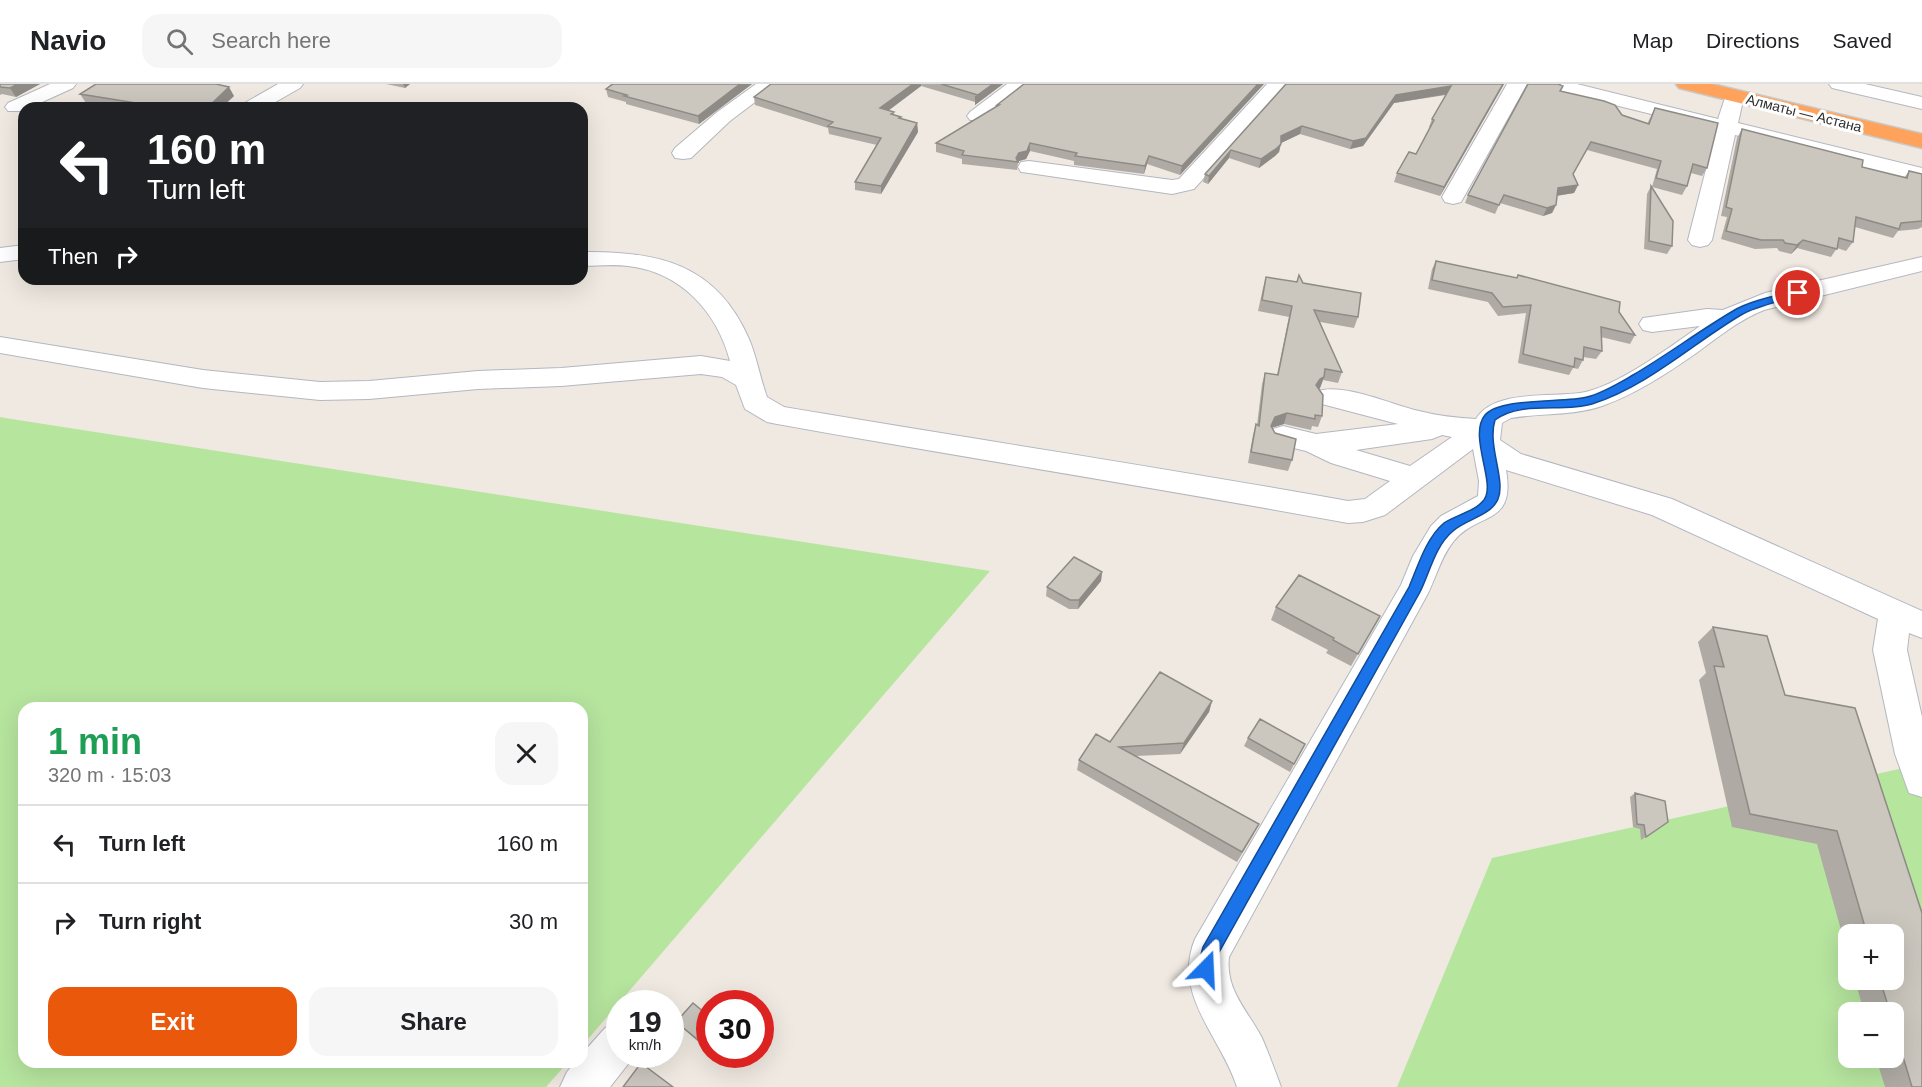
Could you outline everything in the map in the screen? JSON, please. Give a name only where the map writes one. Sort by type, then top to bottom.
[{"type":"highway","name":"Алматы — Астана","points":[[1686,84],[1724,90],[1922,141]]},
{"type":"street","points":[[26,102],[66,84]]},
{"type":"street","points":[[261,102],[294,84]]},
{"type":"street","points":[[683,153],[723,117],[770,84]]},
{"type":"street","points":[[977,116],[1020,84]]},
{"type":"street","points":[[1029,167],[1172,187],[1186,184],[1278,84]]},
{"type":"street","points":[[1453,197],[1517,84]]},
{"type":"street","points":[[1553,84],[1922,175]]},
{"type":"street","points":[[1839,84],[1922,103]]},
{"type":"street","points":[[1700,240],[1726,128],[1724,90]]},
{"type":"street","points":[[0,255],[18,253]]},
{"type":"street","points":[[588,259],[629,259],[659,266],[683,276],[705,292],[722,309],[736,337],[755,402],[777,415],[1101,471],[1183,482],[1348,512],[1363,512],[1375,507],[1452,450],[1487,437]]},
{"type":"street","points":[[1259,1087],[1246,1052],[1211,992],[1206,969],[1209,954],[1405,607],[1431,550],[1448,527],[1485,507],[1492,497],[1493,483],[1487,437],[1490,418],[1495,414],[1521,407],[1589,401],[1676,355],[1739,312],[1778,298],[1922,264]]},
{"type":"street","points":[[1652,324],[1707,317],[1729,318]]},
{"type":"street","points":[[0,345],[203,379],[320,391],[369,390],[478,380],[561,377],[701,365],[729,369],[747,379]]},
{"type":"street","points":[[1328,397],[1487,437],[1511,461],[1662,507],[1719,531],[1768,557],[1908,620],[1890,650],[1913,754],[1922,781]]},
{"type":"street","points":[[1314,443],[1353,441],[1452,427]]},
{"type":"street","points":[[1283,436],[1314,443],[1341,456],[1416,478]]},
{"type":"street","points":[[582,1087],[606,1059]]},
{"type":"green space","points":[[0,417],[990,571],[630,990],[606,990],[606,1018],[588,1039],[588,702],[18,702],[18,1068],[563,1068],[546,1087],[0,1087]]},
{"type":"green space","points":[[1922,764],[1922,1087],[1397,1087],[1492,858]]},
{"type":"building","points":[[0,84],[18,84],[10,88],[0,87]]},
{"type":"building","points":[[96,84],[216,84],[229,87],[213,102],[130,102],[80,94]]},
{"type":"building","points":[[613,84],[740,84],[698,116],[606,89]]},
{"type":"building","points":[[771,84],[913,84],[880,108],[894,112],[891,114],[901,117],[899,118],[917,123],[881,186],[855,182],[881,138],[828,126],[833,122],[754,97]]},
{"type":"building","points":[[941,84],[993,84],[978,95]]},
{"type":"building","points":[[1024,84],[1258,84],[1182,166],[1149,156],[1145,166],[1075,156],[1077,153],[1030,143],[1027,151],[1019,153],[1016,158],[1018,162],[962,155],[964,151],[936,143],[999,105],[997,105]]},
{"type":"building","points":[[1286,84],[1503,84],[1444,187],[1397,173],[1409,152],[1416,154],[1451,86],[1396,95],[1366,138],[1353,141],[1302,126],[1281,136],[1281,144],[1261,159],[1231,150],[1209,176],[1205,174]]},
{"type":"building","points":[[1528,84],[1558,84],[1563,86],[1560,91],[1615,105],[1622,115],[1649,124],[1655,108],[1718,123],[1707,168],[1693,164],[1687,186],[1656,178],[1661,161],[1591,142],[1573,174],[1578,185],[1558,188],[1556,205],[1547,208],[1504,195],[1499,205],[1468,195]]},
{"type":"building","points":[[1742,129],[1863,160],[1862,167],[1907,178],[1909,171],[1922,174],[1922,221],[1901,223],[1899,229],[1856,217],[1853,242],[1839,238],[1837,249],[1803,240],[1797,245],[1785,243],[1783,240],[1761,240],[1726,231],[1732,209],[1726,207]]},
{"type":"building","points":[[1651,186],[1673,221],[1672,246],[1649,241]]},
{"type":"building","points":[[1436,261],[1517,278],[1518,275],[1620,302],[1619,312],[1635,335],[1601,327],[1602,351],[1584,347],[1583,360],[1575,358],[1574,367],[1523,354],[1531,305],[1503,307],[1492,293],[1432,280]]},
{"type":"building","points":[[1299,275],[1303,283],[1361,293],[1358,317],[1314,310],[1342,372],[1325,369],[1324,377],[1316,385],[1323,395],[1322,416],[1315,415],[1315,419],[1287,413],[1275,417],[1271,426],[1275,433],[1296,439],[1292,460],[1251,452],[1256,424],[1259,426],[1265,373],[1278,375],[1292,306],[1262,300],[1266,277],[1297,282]]},
{"type":"building","points":[[1074,557],[1102,572],[1079,600],[1070,600],[1047,587]]},
{"type":"building","points":[[1299,575],[1380,616],[1358,654],[1333,640],[1334,638],[1276,607]]},
{"type":"building","points":[[1713,627],[1767,636],[1785,695],[1855,708],[1922,913],[1922,1087],[1912,1087],[1904,1060],[1904,1002],[1887,1002],[1883,990],[1904,990],[1904,924],[1864,924],[1837,831],[1750,814],[1714,666],[1724,667]]},
{"type":"building","points":[[1160,672],[1212,701],[1184,743],[1119,747],[1259,824],[1242,852],[1079,760],[1096,734],[1110,742]]},
{"type":"building","points":[[1260,719],[1305,744],[1294,764],[1248,738]]},
{"type":"building","points":[[1635,793],[1665,801],[1668,822],[1646,837],[1644,825],[1637,824]]},
{"type":"building","points":[[693,1003],[696,1005],[696,1038],[684,1029],[684,1013]]},
{"type":"building","points":[[637,1068],[648,1068],[673,1087],[623,1087]]},
{"type":"route","points":[[1206,969],[1209,954],[1415,588],[1431,550],[1448,527],[1485,507],[1492,497],[1493,483],[1487,454],[1487,424],[1490,418],[1495,414],[1521,407],[1589,401],[1676,355],[1739,312],[1754,305],[1798,293]]}]
